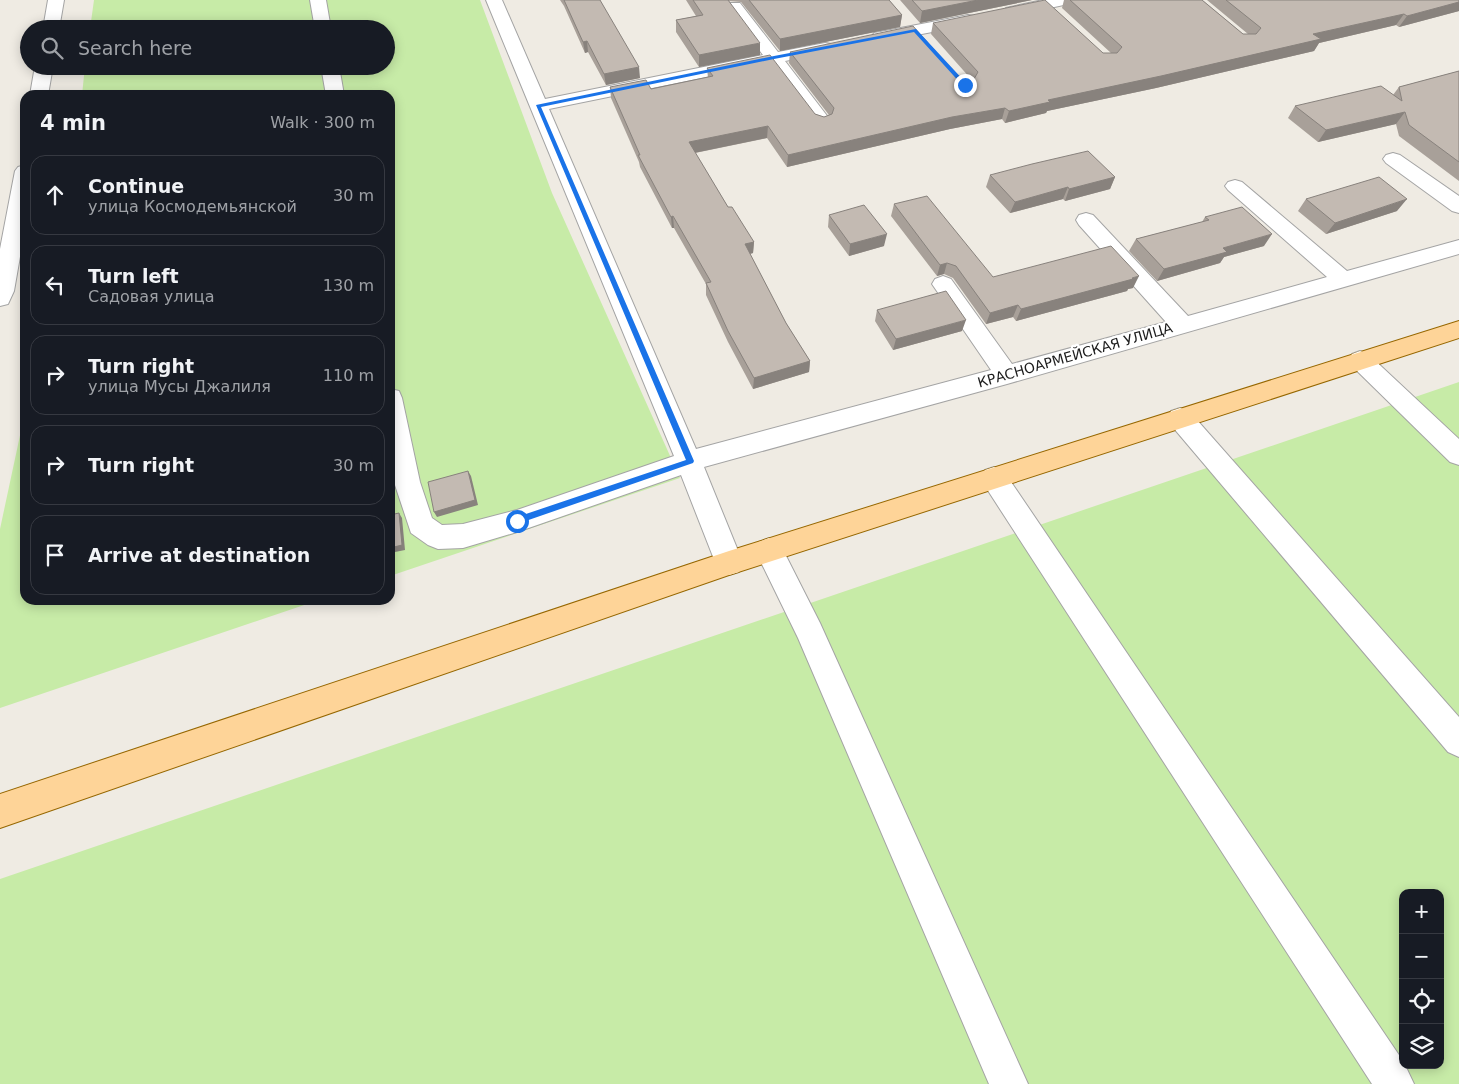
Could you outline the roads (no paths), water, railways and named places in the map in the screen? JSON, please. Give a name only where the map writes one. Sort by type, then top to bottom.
[{"type":"main road","points":[[0,811],[729,562],[1459,329]]},
{"type":"street","points":[[53,20],[56,0]]},
{"type":"street","points":[[318,0],[321,20]]},
{"type":"street","points":[[494,0],[690,461],[729,562]]},
{"type":"street","points":[[999,14],[1067,0]]},
{"type":"street","points":[[1046,4],[1058,16]]},
{"type":"street","points":[[734,6],[822,121]]},
{"type":"street","points":[[868,40],[910,25],[980,18]]},
{"type":"street","points":[[910,25],[928,44]]},
{"type":"street","points":[[538,106],[840,45]]},
{"type":"street","points":[[40,90],[42,75]]},
{"type":"street","points":[[332,75],[334,90]]},
{"type":"street","points":[[1393,159],[1459,206]]},
{"type":"street","points":[[1235,186],[1344,280]]},
{"type":"street","points":[[0,298],[3,292],[20,198]]},
{"type":"street","points":[[1086,220],[1183,325]]},
{"type":"street","name":"КРАСНОАРМЕЙСКАЯ УЛИЦА","points":[[395,421],[408,482],[421,524],[438,537],[463,536],[517,521],[690,461],[1007,375],[1459,247]]},
{"type":"street","points":[[943,284],[1007,375]]},
{"type":"street","points":[[1360,360],[1459,455]]},
{"type":"street","points":[[1180,418],[1459,741]]},
{"type":"street","points":[[994,478],[1395,1084]]},
{"type":"street","points":[[770,550],[810,633],[1009,1084]]}]
